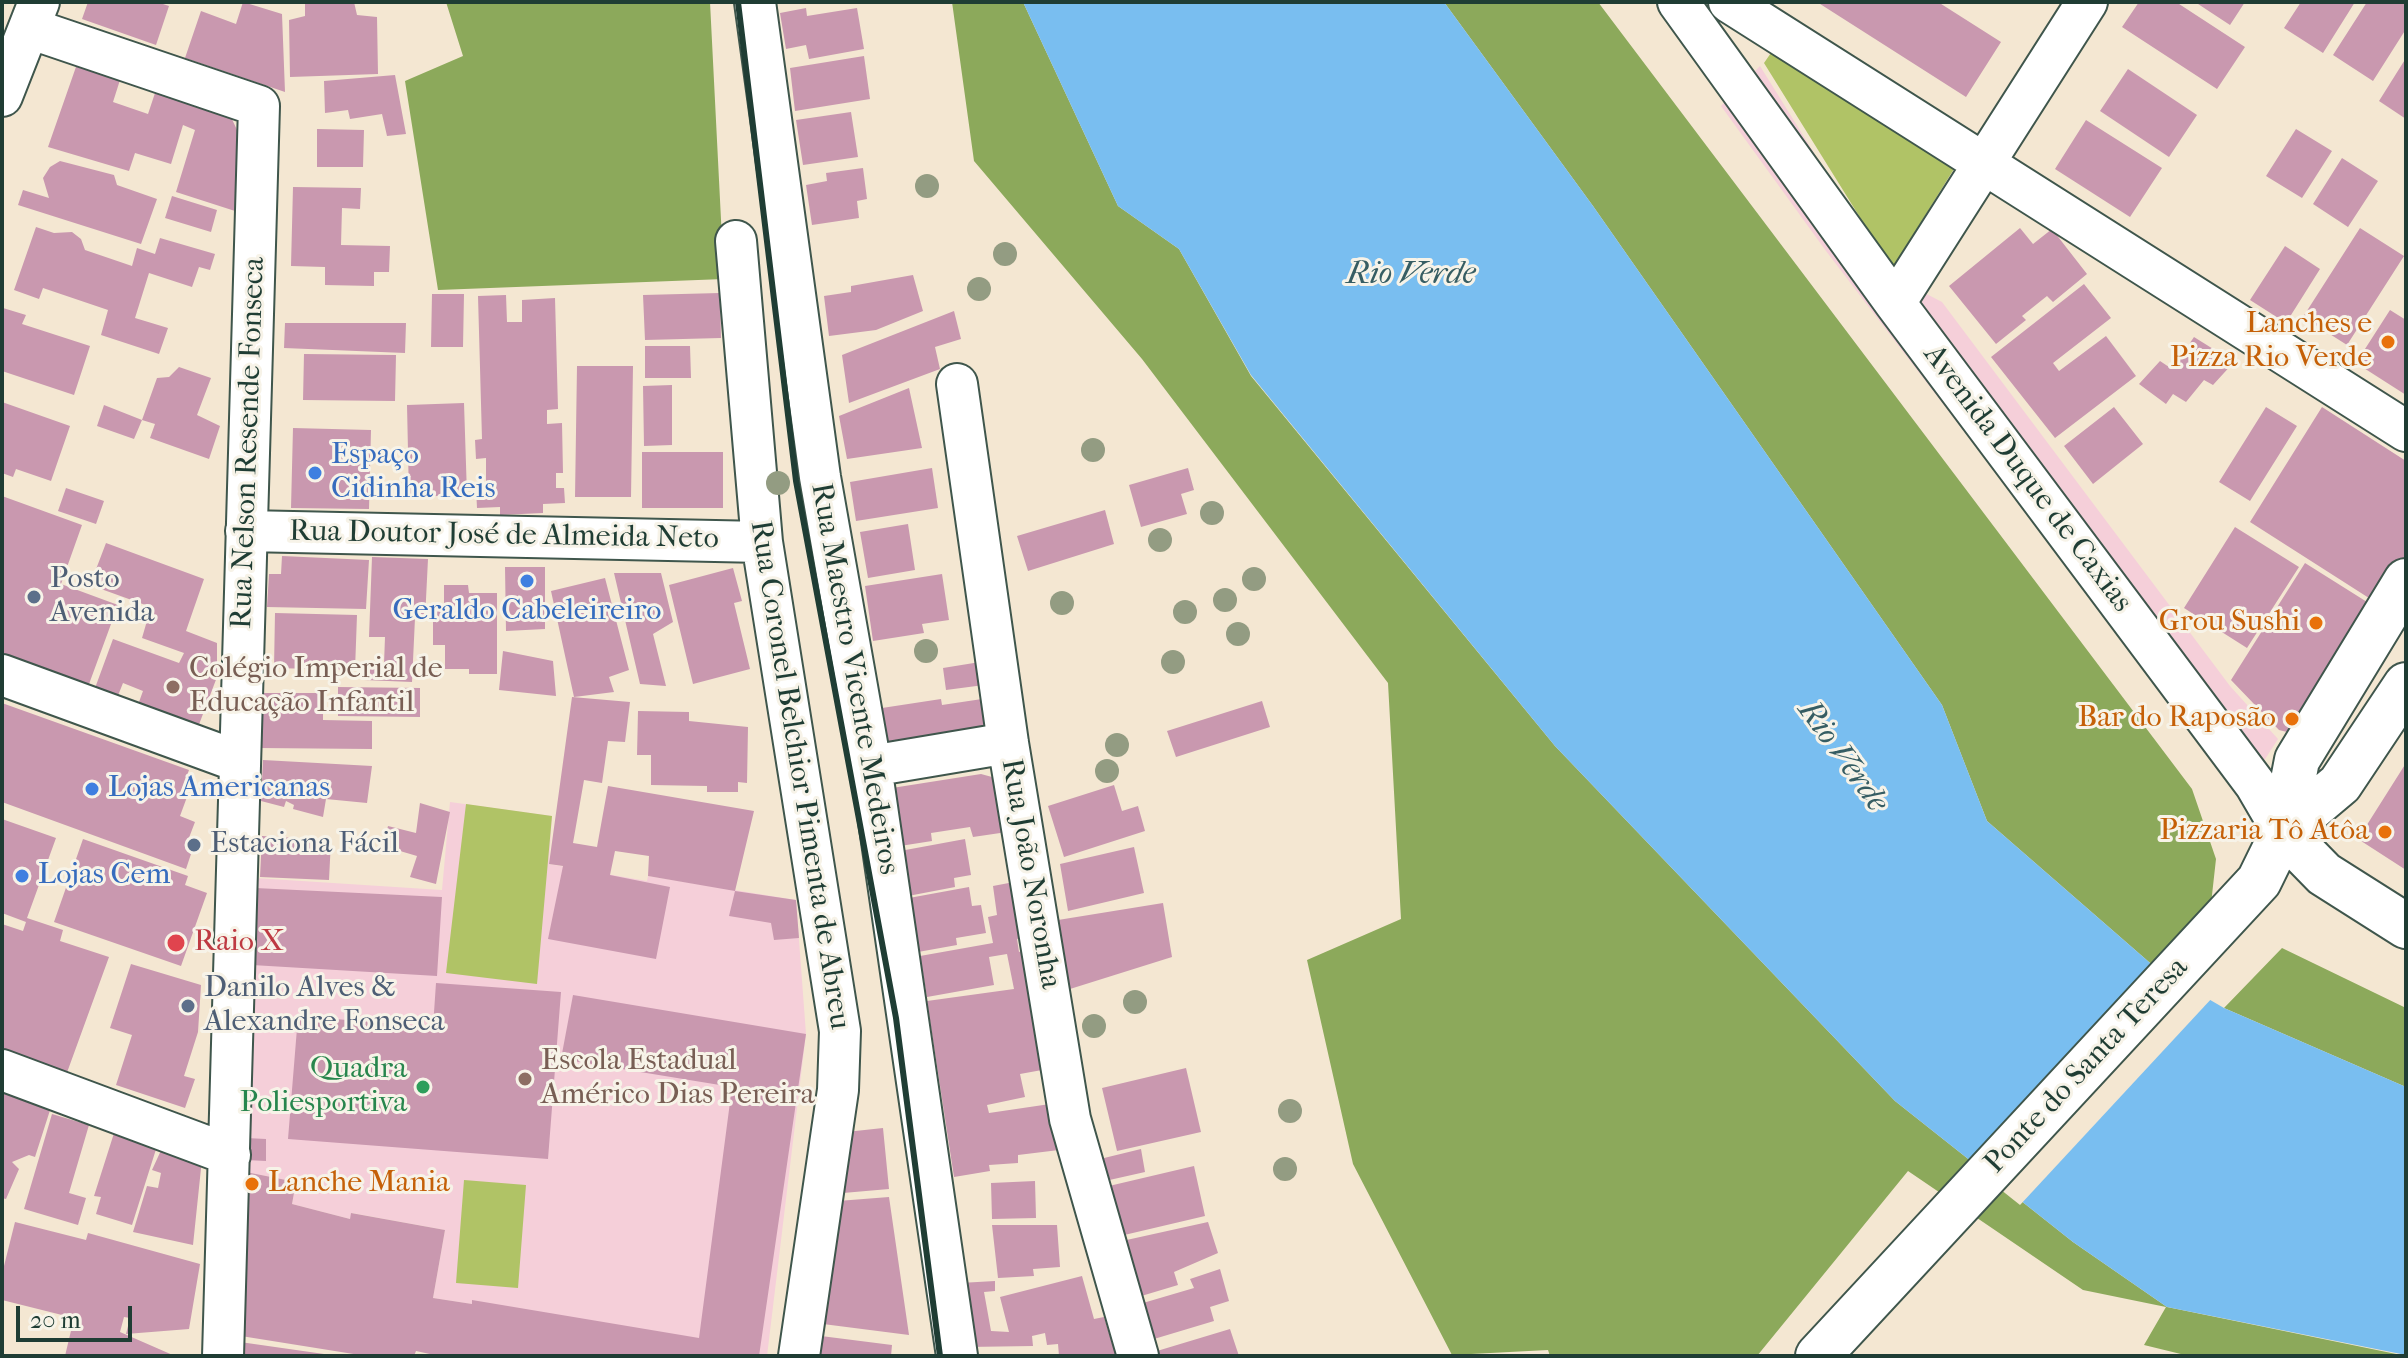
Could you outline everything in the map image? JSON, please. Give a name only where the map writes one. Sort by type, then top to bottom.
[{"type":"main road","points":[[2283,832],[2297,760],[2406,581]]},
{"type":"main road","points":[[2283,832],[2340,784],[2406,685]]},
{"type":"main road","name":"Ponte do Santa Teresa","points":[[1818,1356],[2259,881],[2283,832]]},
{"type":"main road","name":"Avenida Duque de Caxias","points":[[2283,832],[2324,874],[2406,926]]},
{"type":"street","name":"Rua Maestro Vicente Medeiros","points":[[755,2],[820,477],[871,766],[957,1356]]},
{"type":"street","name":"Avenida Duque de Caxias","points":[[1678,2],[1895,303],[2255,784],[2283,832]]},
{"type":"street","points":[[1729,2],[2406,431]]},
{"type":"street","points":[[1895,303],[2087,2]]},
{"type":"street","points":[[2,96],[34,15]]},
{"type":"street","name":"Rua Nelson Resende Fonseca","points":[[34,15],[259,106],[223,1356]]},
{"type":"street","name":"Rua Coronel Belchior Pimenta de Abreu","points":[[736,241],[762,542],[840,1031],[838,1090],[799,1356]]},
{"type":"street","name":"Rua João Noronha","points":[[957,384],[1008,743],[1070,1119],[1138,1356]]},
{"type":"street","name":"Rua Doutor José de Almeida Neto","points":[[246,531],[762,542]]},
{"type":"street","points":[[2,675],[240,762]]},
{"type":"street","points":[[871,766],[1008,743]]},
{"type":"street","points":[[2,1070],[230,1155]]},
{"type":"shaded area","points":[[1760,66],[1890,275],[1942,302],[2230,686],[2278,739],[2242,795],[1826,251],[1721,106]]},
{"type":"shaded area","name":"Escola Estadual Américo Dias Pereira","points":[[450,802],[552,816],[549,864],[647,881],[648,876],[796,900],[806,1034],[767,1356],[462,1356],[471,1304],[433,1298],[445,1230],[352,1213],[350,1219],[292,1204],[296,1182],[246,1172],[255,878],[442,890]]},
{"type":"green space","points":[[446,2],[710,2],[724,279],[438,290],[405,81],[463,56]]},
{"type":"green space","points":[[952,2],[1023,2],[1118,206],[1179,249],[1251,376],[1555,746],[1895,1101],[2073,1242],[2167,1307],[2406,1356],[2189,1356],[2144,1345],[2166,1307],[2083,1290],[1908,1171],[1757,1356],[1550,1356],[1548,1350],[1452,1355],[1353,1164],[1307,960],[1401,919],[1388,683],[1142,359],[974,161]]},
{"type":"green space","points":[[1444,2],[1598,2],[2192,789],[2216,859],[2210,913],[2157,969],[1987,821],[1942,705],[1593,206]]},
{"type":"green space","points":[[1773,50],[1957,164],[1892,269],[1764,63]]},
{"type":"green space","points":[[466,804],[552,816],[537,984],[446,973]]},
{"type":"green space","points":[[2282,948],[2406,1008],[2406,1087],[2224,1008]]},
{"type":"green space","points":[[464,1180],[526,1185],[518,1288],[456,1283]]},
{"type":"water","name":"Rio Verde","points":[[1023,2],[1444,2],[1593,206],[1942,705],[1987,821],[2157,969],[2224,1008],[2406,1087],[2406,1355],[2167,1307],[2073,1242],[1895,1101],[1555,746],[1251,375],[1179,249],[1118,206]]},
{"type":"pier","points":[[2158,965],[2213,997],[2020,1205],[1971,1166]]},
{"type":"building","points":[[88,2],[157,2],[169,6],[156,45],[82,19]]},
{"type":"building","points":[[243,2],[282,14],[285,92],[185,58],[201,11],[236,24]]},
{"type":"building","points":[[305,2],[354,2],[357,15],[377,17],[378,74],[290,77],[289,20],[305,16]]},
{"type":"building","points":[[1817,2],[1938,2],[2001,42],[1966,97]]},
{"type":"building","points":[[2139,2],[2176,2],[2245,47],[2217,89],[2122,27]]},
{"type":"building","points":[[2195,2],[2245,2],[2230,25]]},
{"type":"building","points":[[2301,2],[2355,2],[2323,53],[2284,28]]},
{"type":"building","points":[[2367,2],[2406,2],[2406,29],[2373,81],[2333,55]]},
{"type":"building","points":[[806,8],[807,16],[857,8],[864,49],[809,59],[806,45],[786,49],[780,13]]},
{"type":"building","points":[[864,56],[870,99],[795,111],[790,68]]},
{"type":"building","points":[[2406,58],[2406,119],[2379,101]]},
{"type":"building","points":[[77,64],[120,80],[113,102],[148,114],[155,93],[231,117],[237,130],[235,211],[176,192],[195,130],[183,125],[171,164],[135,153],[129,171],[48,147]]},
{"type":"building","points":[[2128,69],[2197,115],[2169,157],[2100,111]]},
{"type":"building","points":[[395,75],[406,134],[387,136],[382,114],[350,119],[348,110],[325,113],[324,81]]},
{"type":"building","points":[[851,112],[858,157],[803,165],[796,120]]},
{"type":"building","points":[[2086,120],[2162,168],[2130,217],[2055,169]]},
{"type":"building","points":[[317,129],[364,130],[363,167],[317,167]]},
{"type":"building","points":[[2296,129],[2332,151],[2302,198],[2266,176]]},
{"type":"building","points":[[2342,158],[2378,181],[2348,227],[2313,204]]},
{"type":"building","points":[[60,161],[114,175],[117,185],[157,199],[141,244],[18,205],[23,190],[49,198],[43,178],[50,167]]},
{"type":"building","points":[[863,168],[867,199],[857,201],[859,218],[812,225],[806,185],[827,181],[826,173]]},
{"type":"building","points":[[293,187],[361,188],[360,209],[342,208],[341,245],[390,246],[389,272],[374,272],[374,286],[325,285],[325,267],[291,266]]},
{"type":"building","points":[[172,196],[217,210],[211,232],[165,218]]},
{"type":"building","points":[[36,227],[54,233],[72,232],[81,239],[85,250],[132,266],[137,248],[155,254],[160,238],[215,254],[210,270],[199,267],[192,287],[149,273],[135,318],[168,328],[159,354],[101,335],[108,310],[43,288],[39,299],[14,290]]},
{"type":"building","points":[[2020,228],[2033,244],[2052,229],[2087,274],[2053,302],[2047,296],[2022,316],[2026,320],[1996,344],[1949,286]]},
{"type":"building","points":[[2360,228],[2404,256],[2347,345],[2303,317]]},
{"type":"building","points":[[2285,246],[2320,269],[2286,323],[2250,300]]},
{"type":"building","points":[[913,275],[923,311],[876,330],[829,336],[824,296],[851,292],[851,286]]},
{"type":"building","points":[[2084,284],[2111,318],[2053,363],[2059,371],[2106,336],[2136,376],[2055,438],[1991,357]]},
{"type":"building","points":[[720,293],[721,338],[645,340],[643,295]]},
{"type":"building","points":[[432,294],[464,294],[463,347],[431,347]]},
{"type":"building","points":[[506,295],[507,322],[522,322],[522,300],[555,298],[558,409],[547,410],[547,424],[562,423],[563,473],[556,473],[556,488],[564,488],[565,503],[543,504],[543,513],[500,515],[500,507],[477,508],[476,488],[486,488],[486,458],[476,459],[475,440],[482,439],[478,296]]},
{"type":"building","points":[[3,308],[26,315],[22,324],[90,346],[74,395],[2,371]]},
{"type":"building","name":"Lanches e Pizza Rio Verde","points":[[2390,310],[2406,320],[2406,395],[2356,363]]},
{"type":"building","points":[[954,311],[961,339],[935,347],[940,369],[849,403],[842,355]]},
{"type":"building","points":[[285,323],[406,323],[405,353],[284,348]]},
{"type":"building","points":[[2194,337],[2234,362],[2213,385],[2204,380],[2186,402],[2173,394],[2166,404],[2139,384],[2160,361],[2172,369]]},
{"type":"building","points":[[645,346],[690,346],[691,378],[645,378]]},
{"type":"building","points":[[304,354],[396,355],[395,401],[303,400]]},
{"type":"building","points":[[577,366],[633,366],[631,497],[575,497]]},
{"type":"building","points":[[179,367],[211,378],[197,415],[220,426],[209,459],[150,438],[155,424],[142,420],[157,378],[169,377]]},
{"type":"building","points":[[672,385],[672,445],[644,446],[643,386]]},
{"type":"building","points":[[909,388],[922,448],[847,459],[839,416]]},
{"type":"building","points":[[2,402],[70,426],[51,481],[16,469],[13,477],[2,473]]},
{"type":"building","points":[[464,403],[467,495],[409,497],[407,405]]},
{"type":"building","points":[[104,405],[142,420],[134,439],[97,426]]},
{"type":"building","points":[[2114,407],[2143,444],[2093,484],[2064,446]]},
{"type":"building","points":[[2266,407],[2297,426],[2250,501],[2219,482]]},
{"type":"building","points":[[2322,407],[2406,461],[2406,572],[2383,607],[2250,522]]},
{"type":"building","points":[[293,428],[371,430],[369,509],[291,508]]},
{"type":"building","points":[[642,452],[723,452],[723,508],[642,508]]},
{"type":"building","points":[[932,468],[938,508],[856,521],[850,482]]},
{"type":"building","points":[[1188,468],[1194,490],[1181,494],[1187,514],[1141,527],[1129,485]]},
{"type":"building","points":[[66,488],[104,501],[96,524],[58,511]]},
{"type":"building","points":[[2,496],[82,525],[61,584],[118,605],[85,695],[2,664]]},
{"type":"building","points":[[1105,510],[1114,544],[1028,571],[1017,536]]},
{"type":"building","points":[[908,524],[915,570],[868,578],[860,532]]},
{"type":"building","points":[[2235,527],[2299,567],[2247,648],[2184,608]]},
{"type":"building","points":[[106,543],[204,579],[186,631],[217,643],[217,677],[195,735],[135,713],[143,691],[123,683],[113,708],[91,699],[113,639],[179,663],[184,653],[142,638],[151,607],[90,585]]},
{"type":"building","points":[[282,556],[369,560],[366,609],[267,607],[269,574],[281,574]]},
{"type":"building","points":[[372,557],[428,559],[425,619],[415,618],[412,682],[364,680],[365,664],[384,664],[385,637],[369,637]]},
{"type":"building","name":"Grou Sushi","points":[[2305,563],[2375,607],[2295,734],[2279,730],[2231,680]]},
{"type":"building","points":[[505,567],[545,567],[545,629],[506,631]]},
{"type":"building","points":[[733,568],[742,601],[734,603],[750,669],[693,684],[669,585]]},
{"type":"building","points":[[614,573],[661,573],[673,622],[653,634],[666,686],[640,684]]},
{"type":"building","points":[[942,574],[949,620],[922,624],[924,633],[873,641],[865,586]]},
{"type":"building","points":[[605,578],[629,670],[609,677],[614,692],[574,697],[551,591]]},
{"type":"building","points":[[444,585],[468,585],[469,593],[497,593],[497,674],[469,674],[469,669],[445,669],[445,645],[433,645],[433,610],[444,610]]},
{"type":"building","points":[[275,613],[357,615],[355,670],[274,668]]},
{"type":"building","points":[[503,651],[553,661],[556,696],[499,690]]},
{"type":"building","points":[[980,662],[984,685],[946,690],[943,668]]},
{"type":"building","points":[[338,687],[420,688],[420,717],[338,716]]},
{"type":"building","points":[[260,693],[323,693],[323,720],[372,721],[372,749],[259,748]]},
{"type":"building","points":[[572,697],[630,702],[625,742],[608,741],[602,783],[584,780],[573,843],[597,847],[608,786],[754,811],[735,891],[648,876],[649,856],[615,851],[610,875],[670,887],[656,959],[548,939],[563,866],[549,864]]},
{"type":"building","points":[[941,699],[942,705],[982,699],[988,735],[889,755],[882,708]]},
{"type":"building","points":[[1262,701],[1270,727],[1176,757],[1167,731]]},
{"type":"building","name":"Lojas Americanas","points":[[2,703],[189,770],[180,794],[187,797],[180,816],[195,822],[187,843],[194,845],[186,869],[2,802]]},
{"type":"building","points":[[638,711],[689,712],[689,721],[748,727],[747,783],[738,782],[738,792],[707,792],[707,786],[651,785],[651,755],[637,755]]},
{"type":"building","points":[[263,760],[372,766],[367,803],[326,799],[323,817],[293,809],[294,805],[286,801],[284,807],[261,801]]},
{"type":"building","points":[[2406,763],[2406,870],[2358,839]]},
{"type":"building","points":[[981,774],[992,777],[998,784],[1007,832],[973,837],[970,827],[931,833],[932,841],[900,846],[892,788]]},
{"type":"building","points":[[1114,785],[1122,811],[1138,806],[1145,831],[1064,857],[1048,806]]},
{"type":"building","points":[[420,803],[450,812],[436,884],[410,877],[417,856],[383,846],[388,826],[416,833]]},
{"type":"building","points":[[2,819],[56,838],[27,918],[63,930],[60,941],[109,957],[65,1078],[2,1057],[2,924],[23,931],[26,922],[2,913]]},
{"type":"building","points":[[262,836],[331,840],[329,880],[260,877]]},
{"type":"building","points":[[83,839],[188,876],[185,885],[207,893],[181,966],[54,922]]},
{"type":"building","points":[[965,839],[971,875],[954,878],[955,887],[908,896],[900,851]]},
{"type":"building","points":[[1134,847],[1144,893],[1068,911],[1060,864]]},
{"type":"building","points":[[1014,882],[1022,938],[1017,939],[1019,952],[1022,951],[1042,1070],[1020,1074],[1025,1097],[987,1105],[989,1113],[1050,1104],[1059,1150],[1018,1155],[1018,1163],[989,1165],[990,1171],[954,1177],[927,1001],[1014,989],[1007,954],[989,957],[994,985],[927,997],[920,956],[993,943],[988,917],[997,915],[993,886]]},
{"type":"building","points":[[969,887],[972,906],[981,905],[986,933],[956,938],[957,945],[918,952],[909,898]]},
{"type":"building","points":[[255,888],[442,897],[437,976],[252,965]]},
{"type":"building","points":[[735,891],[796,900],[799,938],[774,940],[771,923],[729,916]]},
{"type":"building","points":[[1163,903],[1172,957],[1070,989],[1058,920]]},
{"type":"building","points":[[131,964],[201,985],[198,1032],[184,1076],[195,1079],[185,1108],[116,1085],[132,1035],[110,1028]]},
{"type":"building","name":"Quadra Poliesportiva","points":[[436,983],[561,992],[548,1159],[288,1139],[298,1016],[433,1027]]},
{"type":"building","points":[[573,995],[806,1034],[759,1356],[439,1356],[416,1351],[414,1356],[366,1356],[241,1336],[246,1172],[296,1182],[292,1204],[350,1219],[351,1213],[445,1230],[433,1298],[472,1304],[472,1300],[699,1338],[732,1087],[561,1059]]},
{"type":"building","points":[[1186,1068],[1201,1132],[1117,1151],[1102,1088]]},
{"type":"building","points":[[2,1088],[52,1104],[35,1157],[29,1155],[12,1162],[19,1169],[6,1199],[2,1198]]},
{"type":"building","points":[[52,1114],[89,1125],[69,1193],[86,1198],[78,1225],[24,1209]]},
{"type":"building","points":[[883,1128],[889,1189],[843,1193],[837,1133]]},
{"type":"building","points":[[115,1130],[158,1143],[132,1225],[96,1214],[101,1197],[94,1196]]},
{"type":"building","points":[[246,1138],[266,1139],[266,1161],[246,1160]]},
{"type":"building","points":[[163,1146],[202,1159],[193,1245],[133,1232],[147,1186],[158,1188],[161,1173],[152,1170]]},
{"type":"building","points":[[1141,1149],[1145,1172],[1105,1181],[1100,1159]]},
{"type":"building","points":[[1194,1166],[1205,1216],[1120,1236],[1109,1186]]},
{"type":"building","points":[[1035,1181],[1036,1218],[992,1219],[991,1183]]},
{"type":"building","points":[[889,1197],[909,1335],[823,1324],[838,1201]]},
{"type":"building","points":[[15,1222],[86,1240],[88,1233],[200,1264],[189,1329],[126,1334],[130,1318],[124,1317],[120,1332],[175,1356],[65,1356],[74,1318],[2,1300],[2,1274]]},
{"type":"building","points":[[1208,1222],[1218,1253],[1174,1272],[1178,1285],[1138,1297],[1122,1241]]},
{"type":"building","points":[[992,1225],[1057,1225],[1060,1267],[1033,1269],[1034,1276],[998,1278]]},
{"type":"building","points":[[1220,1269],[1229,1301],[1210,1307],[1214,1321],[1154,1339],[1143,1303],[1194,1288],[1190,1279]]},
{"type":"building","points":[[1082,1276],[1094,1319],[1104,1317],[1116,1356],[1059,1356],[1058,1344],[1047,1345],[1045,1333],[1032,1336],[1033,1346],[967,1347],[960,1283],[995,1281],[995,1291],[984,1292],[991,1331],[1009,1332],[1000,1297]]},
{"type":"building","points":[[1230,1329],[1239,1356],[1159,1356],[1157,1351]]},
{"type":"building","points":[[821,1336],[892,1345],[891,1356],[818,1356]]},
{"type":"building","points":[[240,1342],[324,1354],[324,1356],[240,1356]]},
{"type":"railway","points":[[738,2],[796,481],[896,1018],[940,1356]]},
{"type":"place","name":"Lanches e Pizza Rio Verde","points":[[2388,342]]},
{"type":"place","name":"Espaço Cidinha Reis","points":[[315,473]]},
{"type":"place","name":"Geraldo Cabeleireiro","points":[[527,581]]},
{"type":"place","name":"Posto Avenida","points":[[34,597]]},
{"type":"place","name":"Grou Sushi","points":[[2316,623]]},
{"type":"place","name":"Colégio Imperial de Educação Infantil","points":[[173,687]]},
{"type":"place","name":"Bar do Raposão","points":[[2292,719]]},
{"type":"place","name":"Lojas Americanas","points":[[92,789]]},
{"type":"place","name":"Pizzaria Tô Atôa","points":[[2385,832]]},
{"type":"place","name":"Estaciona Fácil","points":[[194,845]]},
{"type":"place","name":"Lojas Cem","points":[[22,876]]},
{"type":"place","name":"Raio X","points":[[176,943]]},
{"type":"place","name":"Danilo Alves & Alexandre Fonseca","points":[[188,1006]]},
{"type":"place","name":"Escola Estadual Américo Dias Pereira","points":[[525,1079]]},
{"type":"place","name":"Quadra Poliesportiva","points":[[423,1087]]},
{"type":"place","name":"Lanche Mania","points":[[252,1184]]}]
